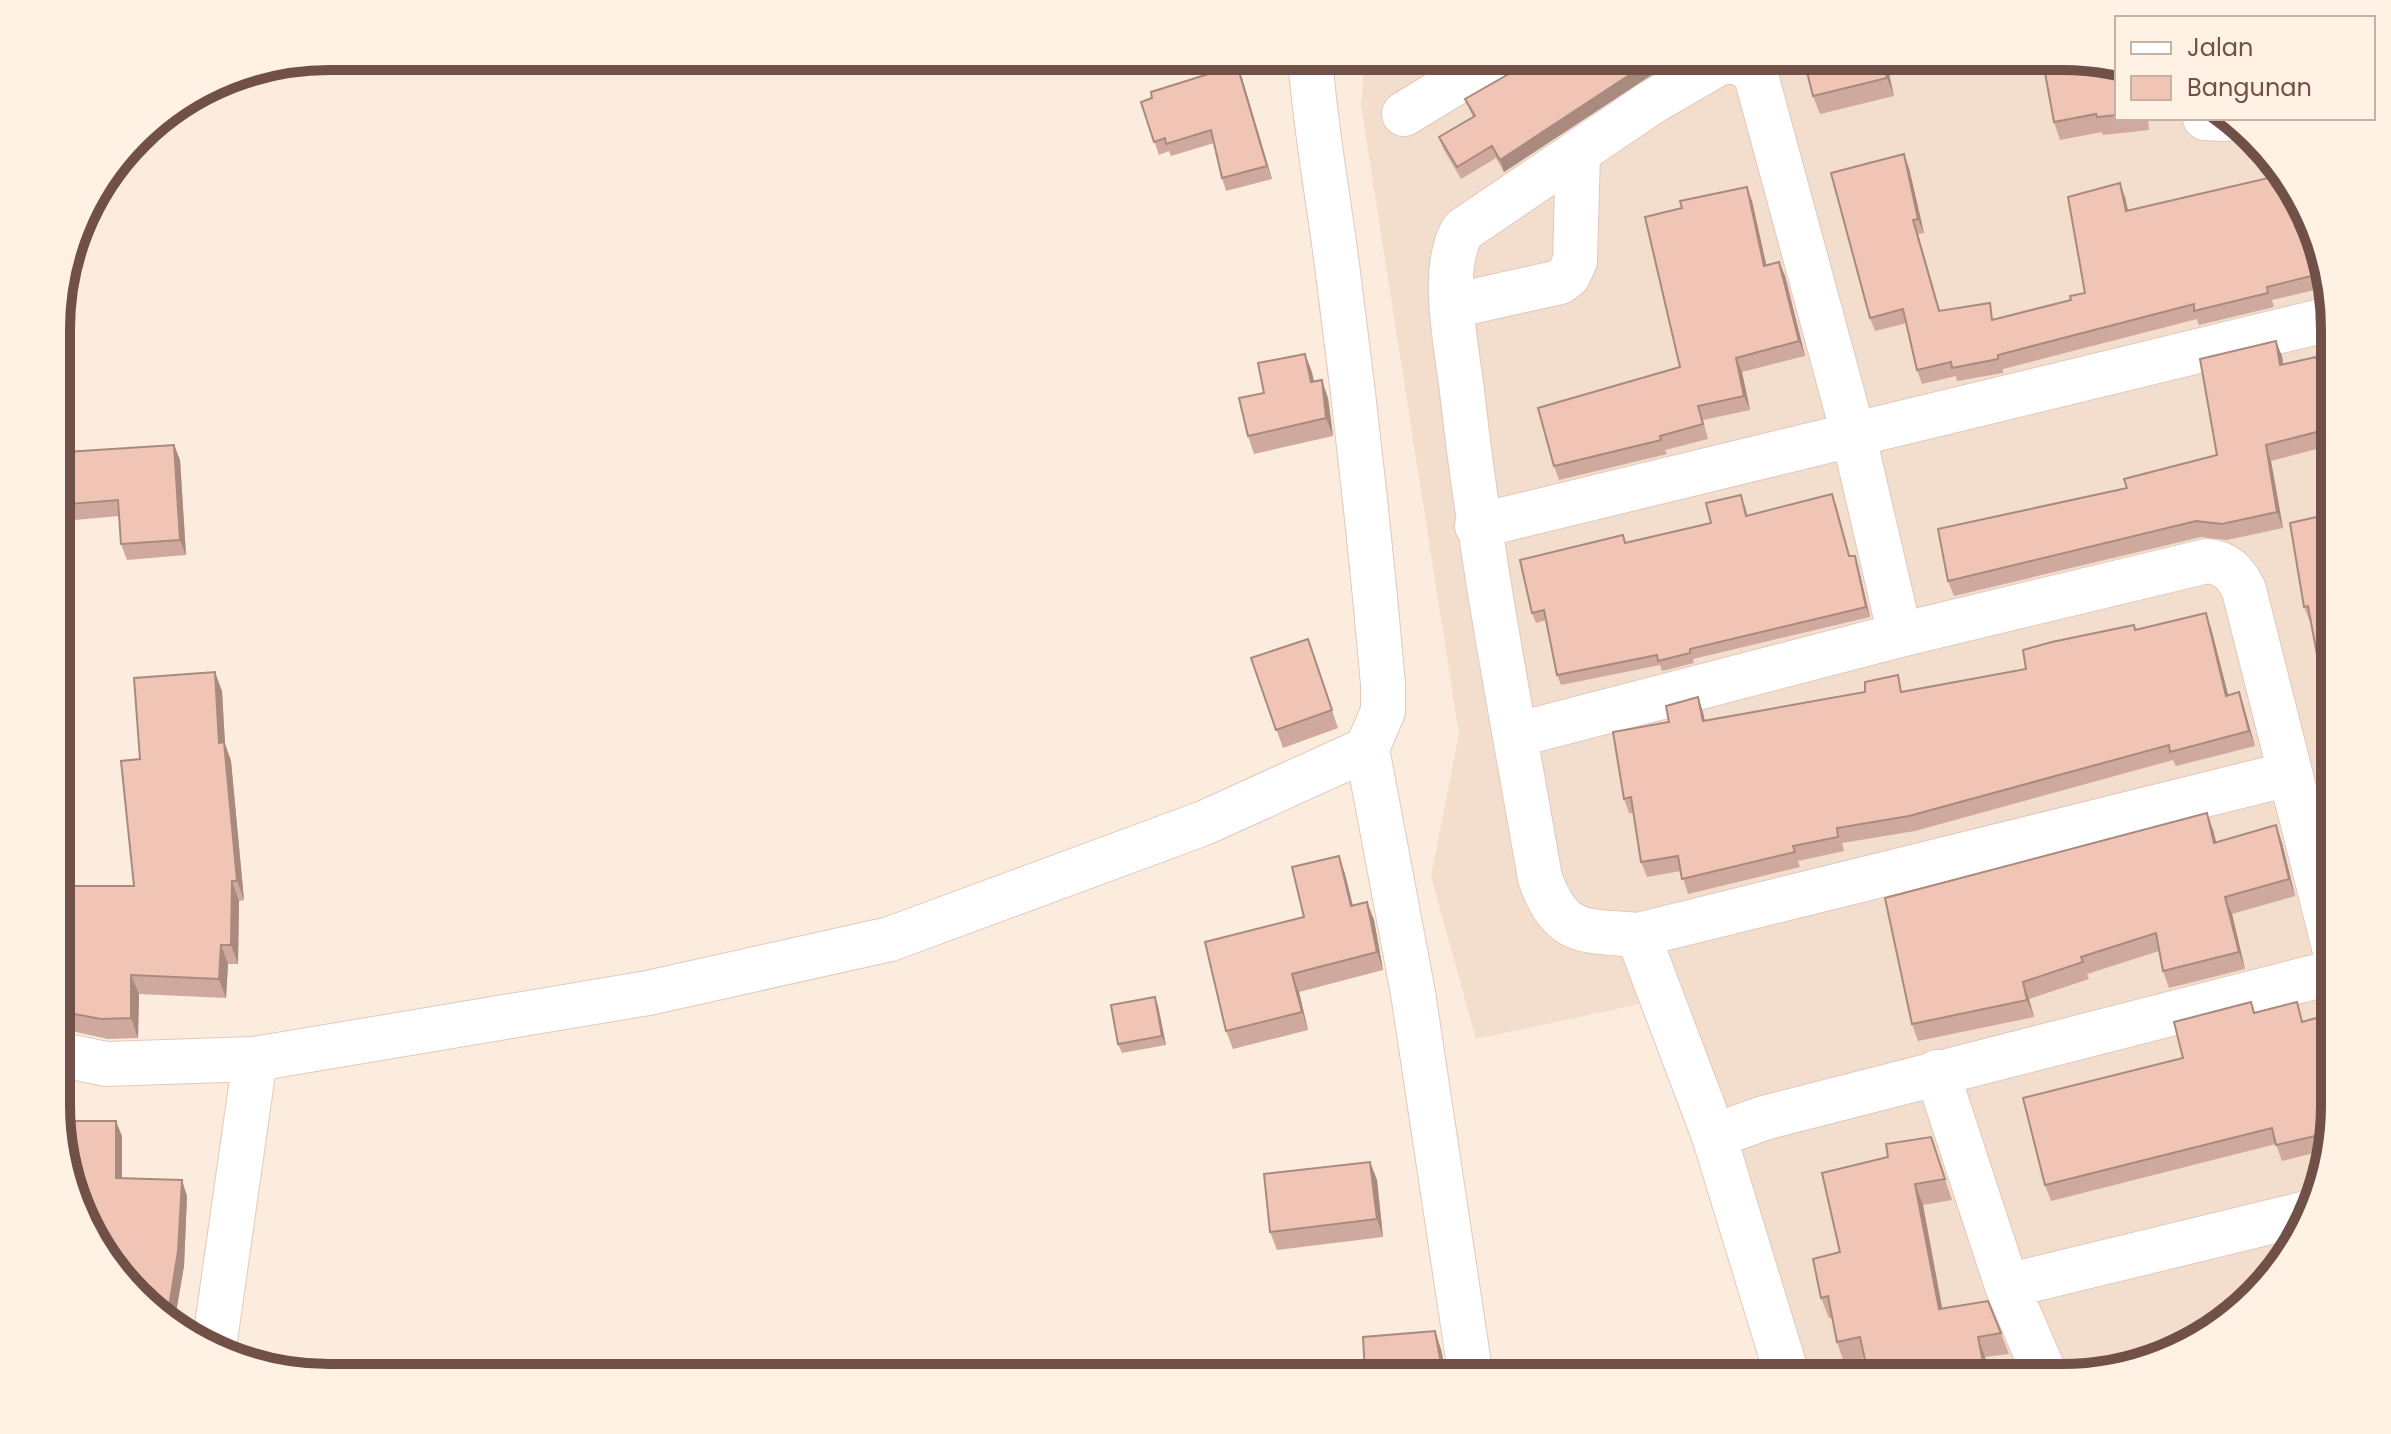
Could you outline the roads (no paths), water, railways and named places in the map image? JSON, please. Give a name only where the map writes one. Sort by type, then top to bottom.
[{"type":"street","points":[[1311,70],[1314,113],[1331,213],[1366,490],[1380,654],[1383,711],[1367,749],[1413,993],[1469,1363]]},
{"type":"street","points":[[1404,114],[1448,70]]},
{"type":"street","points":[[1707,70],[1652,102],[1463,230],[1455,242],[1452,306],[1477,526],[1540,878],[1549,902],[1562,921],[1579,928],[1638,935],[2289,774]]},
{"type":"street","points":[[1753,70],[1853,433],[1900,635]]},
{"type":"street","points":[[1452,306],[1560,282],[1568,276],[1575,261],[1578,152]]},
{"type":"street","points":[[1477,526],[2320,321]]},
{"type":"street","points":[[1515,735],[1900,635],[2207,561],[2216,562],[2229,567],[2244,590],[2320,893]]},
{"type":"street","points":[[70,1056],[106,1064],[255,1059],[648,993],[890,939],[1204,823],[1367,749]]},
{"type":"street","points":[[1638,935],[1714,1136],[1783,1363]]},
{"type":"street","points":[[1714,1136],[1764,1118],[1937,1072],[2320,976]]},
{"type":"street","points":[[215,1337],[255,1059]]},
{"type":"street","points":[[1937,1072],[2007,1286],[2040,1363]]},
{"type":"street","points":[[2007,1286],[2295,1216]]}]
